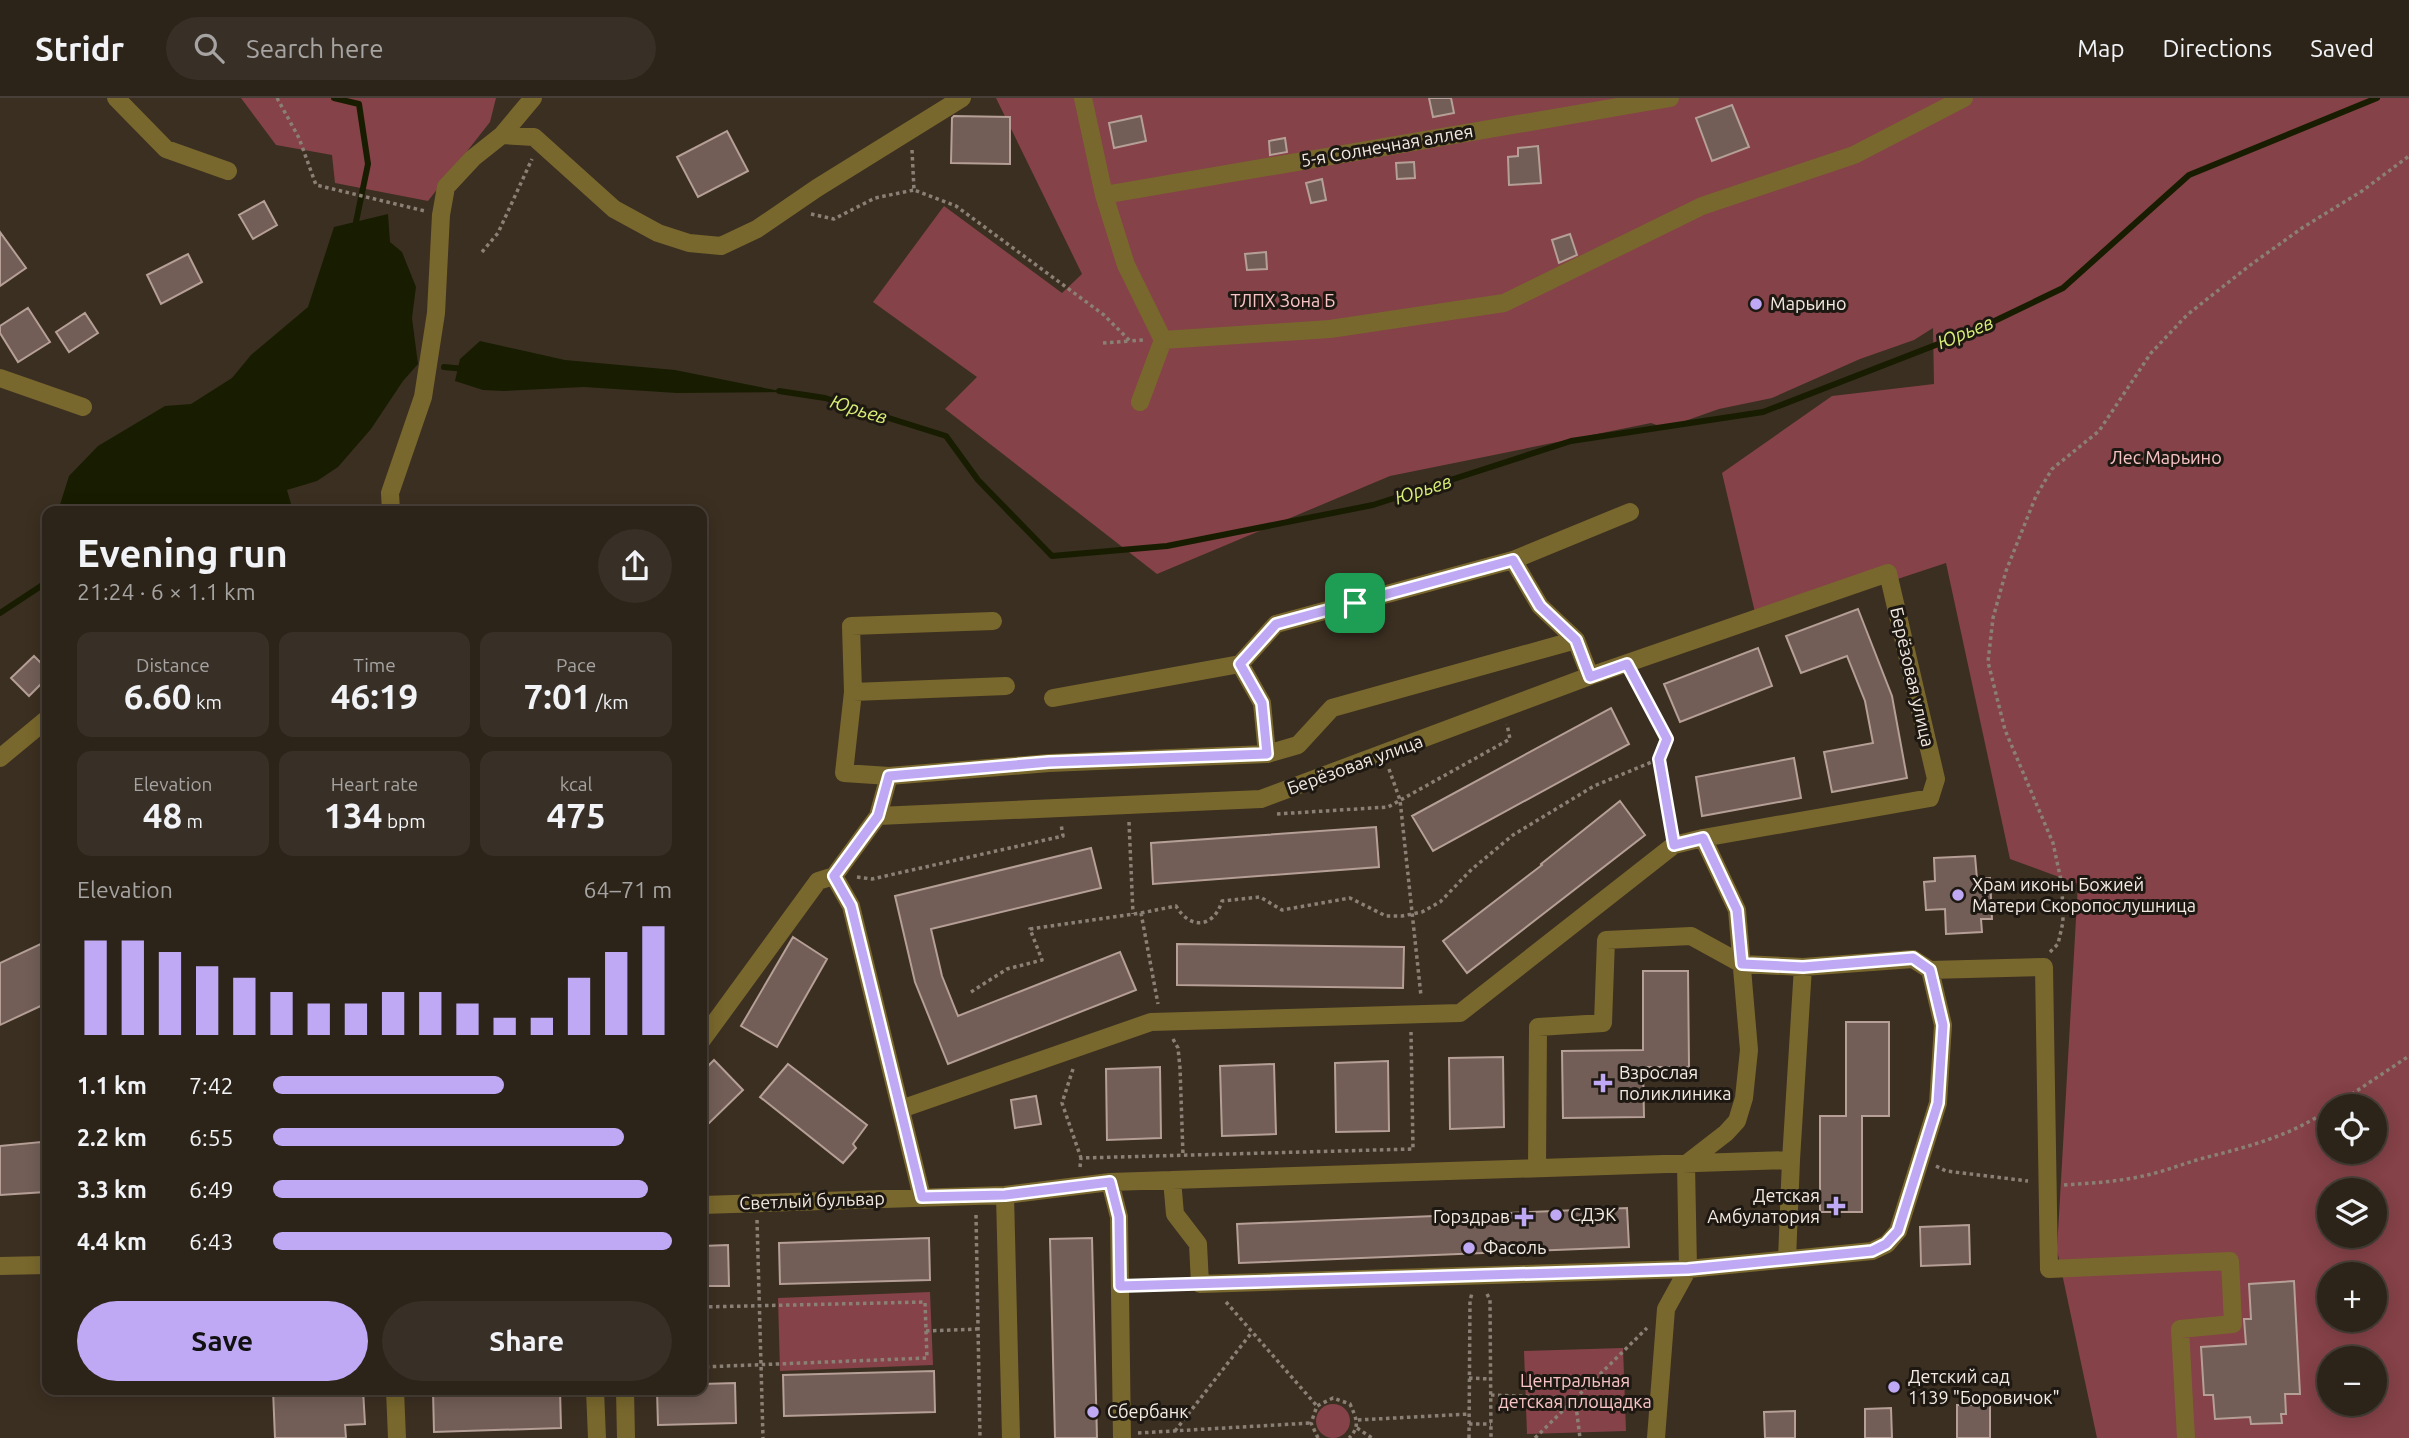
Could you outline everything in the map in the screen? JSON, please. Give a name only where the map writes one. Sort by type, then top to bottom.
[{"type":"street","points":[[116,98],[166,149],[228,171]]},
{"type":"street","points":[[391,506],[390,493],[423,397],[436,313],[441,215],[446,187],[473,158],[502,135],[533,98]]},
{"type":"street","points":[[502,135],[534,137],[614,209],[658,233],[689,243],[721,246],[757,229],[785,208],[962,98]]},
{"type":"street","points":[[1083,98],[1104,195],[1126,265],[1163,340],[1140,402]]},
{"type":"street","name":"5-я Солнечная аллея","points":[[1104,195],[1670,98]]},
{"type":"street","points":[[1163,340],[1330,329],[1504,303],[1702,206],[1854,155],[1964,98]]},
{"type":"street","points":[[0,378],[83,407]]},
{"type":"street","points":[[1053,698],[1240,664],[1276,624],[1513,560],[1630,512]]},
{"type":"street","points":[[1513,560],[1540,606],[1576,640],[1590,677]]},
{"type":"street","name":"Берёзовая улица","points":[[878,816],[1261,799],[1590,677],[1888,573],[1936,779],[1930,798],[1674,845],[1460,1013],[1151,1023],[901,1109]]},
{"type":"street","points":[[993,621],[851,626],[853,692],[844,773],[889,776],[1049,762],[1267,754],[1298,746],[1332,708],[1576,640]]},
{"type":"street","points":[[1240,664],[1262,703],[1267,754]]},
{"type":"street","points":[[853,692],[1006,686]]},
{"type":"street","points":[[0,758],[42,723]]},
{"type":"street","points":[[707,1033],[818,881],[834,876],[878,816],[889,776]]},
{"type":"street","points":[[1656,1438],[1666,1309],[1688,1269],[1686,1164],[1737,1121],[1741,1110],[1749,1050],[1737,910],[1703,838]]},
{"type":"street","points":[[834,876],[851,906],[922,1197]]},
{"type":"street","points":[[1537,1168],[1538,1027],[1603,1023],[1606,940],[1691,936],[1742,964],[1803,967],[1913,958],[1930,970],[2044,967],[2049,1269],[2230,1261],[2233,1324],[2180,1328],[2186,1438]]},
{"type":"street","points":[[1787,1259],[1803,967]]},
{"type":"street","points":[[1172,1180],[1175,1214],[1198,1244],[1205,1284],[1688,1269],[1872,1251],[1886,1244],[1898,1231],[1938,1103],[1943,1025],[1930,970]]},
{"type":"street","name":"Светлый бульвар","points":[[707,1205],[1005,1195],[1110,1182],[1791,1160]]},
{"type":"street","points":[[1110,1182],[1119,1217],[1122,1436]]},
{"type":"street","points":[[1005,1195],[1011,1438]]},
{"type":"street","points":[[0,1266],[42,1265]]},
{"type":"street","points":[[395,1395],[397,1438]]},
{"type":"street","points":[[595,1395],[597,1438]]},
{"type":"street","points":[[625,1395],[626,1438]]},
{"type":"path","points":[[277,98],[299,138],[316,185],[441,215]]},
{"type":"path","points":[[911,130],[915,190]]},
{"type":"path","points":[[482,252],[498,233],[540,143]]},
{"type":"path","points":[[2044,967],[2051,951],[2058,944],[2063,922],[2062,885],[2053,843],[2005,730],[1988,662],[1993,618],[2006,571],[2036,496],[2052,469],[2099,431],[2151,352],[2187,315],[2302,228],[2362,191],[2409,156]]},
{"type":"path","points":[[785,208],[834,219],[875,198],[915,190],[956,206],[1104,315],[1130,341]]},
{"type":"path","points":[[1103,343],[1163,340]]},
{"type":"path","points":[[1627,664],[1667,739],[1659,759],[1674,845]]},
{"type":"path","points":[[1261,799],[1262,815],[1388,807],[1510,739],[1505,709]]},
{"type":"path","points":[[1081,1158],[1413,1149],[1410,1033],[1423,1014],[1400,800],[1384,754]]},
{"type":"path","points":[[971,992],[1007,969],[1042,960],[1030,929],[1176,906],[1182,916],[1200,923],[1209,920],[1219,911],[1222,901],[1260,897],[1282,910],[1350,898],[1386,916],[1412,915],[1440,902],[1472,869],[1513,835],[1594,786],[1659,759]]},
{"type":"path","points":[[1129,815],[1133,914]]},
{"type":"path","points":[[834,876],[872,879],[1063,836],[1060,818]]},
{"type":"path","points":[[1141,913],[1161,1022]]},
{"type":"path","points":[[1178,1048],[1183,1156]]},
{"type":"path","points":[[2352,1094],[2409,1056]]},
{"type":"path","points":[[1069,1081],[1062,1103],[1081,1158],[1077,1186]]},
{"type":"path","points":[[1922,1158],[1946,1171],[2048,1183],[2101,1183],[2157,1173],[2250,1147],[2308,1125],[2317,1118]]},
{"type":"path","points":[[976,1195],[980,1438]]},
{"type":"path","points":[[757,1203],[763,1438]]},
{"type":"path","points":[[1469,1438],[1470,1301],[1477,1275]]},
{"type":"path","points":[[1477,1275],[1490,1300],[1491,1438]]},
{"type":"path","points":[[1120,1286],[1205,1284],[1252,1332],[1317,1406]]},
{"type":"path","points":[[707,1307],[925,1302],[927,1358],[707,1367]]},
{"type":"path","points":[[1535,1438],[1666,1309]]},
{"type":"path","points":[[926,1331],[978,1329]]},
{"type":"path","points":[[1175,1431],[1252,1332]]},
{"type":"path","points":[[1469,1378],[1490,1379]]},
{"type":"path","points":[[1491,1395],[1575,1398]]},
{"type":"path","points":[[1318,1438],[1311,1423],[1317,1406],[1333,1398],[1350,1404],[1358,1420],[1357,1428],[1349,1438]]},
{"type":"path","points":[[1575,1398],[1580,1438]]},
{"type":"path","points":[[1358,1420],[1469,1415]]},
{"type":"path","points":[[1122,1436],[1311,1423]]},
{"type":"path","points":[[1469,1424],[1491,1424]]},
{"type":"path","points":[[1357,1428],[1372,1438]]},
{"type":"green space","points":[[241,98],[496,98],[490,122],[428,201],[335,183],[332,155],[276,145]]},
{"type":"green space","points":[[996,98],[2409,98],[2409,1438],[2097,1438],[2057,1250],[2078,884],[2010,859],[1946,563],[1758,625],[1722,473],[1832,396],[1934,384],[1933,328],[1914,340],[1860,359],[1772,398],[1719,409],[1665,428],[1651,423],[1390,476],[1157,574],[945,409],[977,377],[873,302],[944,206],[1062,293],[1082,274]]},
{"type":"green space","points":[[930,1292],[933,1365],[780,1371],[778,1298]]},
{"type":"green space","name":"Центральная детская площадка","points":[[1623,1348],[1626,1431],[1527,1434],[1524,1351]]},
{"type":"green space","points":[[1333,1404],[1345,1409],[1350,1421],[1345,1433],[1333,1438],[1321,1433],[1316,1421],[1321,1409]]},
{"type":"shaded area","points":[[388,214],[390,242],[402,252],[416,287],[412,318],[418,364],[403,381],[371,429],[338,467],[317,481],[287,490],[292,506],[60,506],[69,476],[98,446],[165,406],[191,404],[232,378],[251,355],[308,307],[334,227]]},
{"type":"shaded area","points":[[480,341],[565,360],[675,370],[785,392],[677,393],[584,387],[483,390],[455,381],[460,359]]},
{"type":"building","points":[[1429,98],[1451,98],[1454,113],[1433,117]]},
{"type":"building","points":[[1732,105],[1749,147],[1712,161],[1696,118]]},
{"type":"building","points":[[954,116],[1010,117],[1010,164],[951,163]]},
{"type":"building","points":[[1141,116],[1146,141],[1114,148],[1109,123]]},
{"type":"building","points":[[727,131],[748,171],[698,197],[677,157]]},
{"type":"building","points":[[1285,138],[1287,152],[1270,155],[1269,141]]},
{"type":"building","points":[[1538,146],[1541,183],[1509,185],[1508,157],[1518,156],[1518,148]]},
{"type":"building","points":[[1414,162],[1415,178],[1397,179],[1396,163]]},
{"type":"building","points":[[1322,179],[1326,200],[1311,203],[1306,183]]},
{"type":"building","points":[[264,201],[277,225],[253,239],[239,215]]},
{"type":"building","points":[[0,232],[26,268],[0,286]]},
{"type":"building","points":[[1570,234],[1577,255],[1559,263],[1552,240]]},
{"type":"building","points":[[1266,252],[1267,269],[1247,270],[1245,254]]},
{"type":"building","points":[[188,254],[202,282],[161,304],[147,275]]},
{"type":"building","points":[[28,308],[50,342],[18,362],[0,333],[0,326]]},
{"type":"building","points":[[85,313],[98,333],[69,352],[56,332]]},
{"type":"building","points":[[1858,609],[1892,696],[1907,778],[1832,792],[1824,752],[1873,743],[1865,701],[1847,656],[1801,673],[1786,636]]},
{"type":"building","points":[[1758,648],[1772,686],[1680,722],[1664,684]]},
{"type":"building","points":[[34,656],[42,664],[42,683],[29,696],[11,678]]},
{"type":"building","points":[[1611,708],[1629,744],[1433,851],[1412,816]]},
{"type":"building","points":[[1794,758],[1801,798],[1702,816],[1696,777]]},
{"type":"building","points":[[1620,801],[1645,835],[1467,973],[1443,941]]},
{"type":"building","points":[[1376,827],[1379,867],[1153,884],[1151,843]]},
{"type":"building","points":[[1091,848],[1101,888],[931,929],[942,976],[958,1016],[1120,952],[1136,990],[948,1064],[915,982],[895,896]]},
{"type":"building","name":"Храм иконы Божией Матери Скоропослушница","points":[[1975,856],[1977,879],[1990,878],[1992,919],[1981,919],[1982,932],[1946,934],[1945,909],[1926,910],[1924,882],[1935,881],[1934,858]]},
{"type":"building","points":[[793,937],[827,959],[777,1047],[741,1026]]},
{"type":"building","points":[[42,943],[42,1005],[0,1025],[0,963]]},
{"type":"building","points":[[1177,944],[1404,947],[1403,988],[1177,985]]},
{"type":"building","points":[[1643,971],[1688,971],[1689,1067],[1643,1067],[1644,1117],[1563,1118],[1562,1051],[1643,1050]]},
{"type":"building","points":[[1846,1022],[1889,1022],[1889,1116],[1862,1116],[1862,1212],[1820,1212],[1820,1116],[1846,1116]]},
{"type":"building","points":[[1503,1057],[1504,1127],[1450,1129],[1449,1058]]},
{"type":"building","points":[[714,1060],[743,1090],[707,1125],[707,1067]]},
{"type":"building","points":[[1388,1061],[1389,1131],[1336,1132],[1335,1063]]},
{"type":"building","points":[[788,1064],[867,1125],[853,1144],[856,1148],[843,1163],[760,1097]]},
{"type":"building","points":[[1274,1064],[1276,1134],[1222,1136],[1220,1066]]},
{"type":"building","points":[[1160,1067],[1161,1138],[1107,1140],[1106,1069]]},
{"type":"building","points":[[1036,1096],[1041,1124],[1015,1128],[1011,1100]]},
{"type":"building","points":[[41,1142],[42,1192],[0,1195],[0,1146]]},
{"type":"building","points":[[1627,1208],[1629,1247],[1239,1263],[1237,1224]]},
{"type":"building","points":[[1969,1225],[1970,1264],[1921,1266],[1920,1227]]},
{"type":"building","points":[[929,1238],[930,1280],[780,1284],[779,1243]]},
{"type":"building","points":[[1092,1238],[1097,1438],[1055,1438],[1050,1239]]},
{"type":"building","points":[[728,1245],[729,1286],[707,1286],[707,1246]]},
{"type":"building","points":[[2294,1281],[2300,1394],[2285,1394],[2286,1414],[2281,1414],[2282,1423],[2251,1424],[2250,1417],[2215,1419],[2213,1395],[2204,1395],[2201,1347],[2246,1344],[2244,1319],[2251,1319],[2249,1284]]},
{"type":"building","points":[[934,1371],[935,1412],[784,1416],[783,1375]]},
{"type":"building","points":[[735,1383],[736,1423],[658,1425],[657,1395],[707,1395],[707,1384]]},
{"type":"building","points":[[273,1395],[363,1395],[365,1424],[345,1425],[346,1438],[275,1438]]},
{"type":"building","points":[[433,1395],[560,1395],[561,1428],[434,1432]]},
{"type":"building","points":[[1957,1405],[1990,1405],[1990,1438],[1957,1438]]},
{"type":"building","points":[[1891,1408],[1892,1438],[1865,1438],[1865,1409]]},
{"type":"building","points":[[1795,1411],[1795,1438],[1765,1438],[1764,1412]]},
{"type":"waterway","points":[[334,98],[359,104],[368,164],[356,222]]},
{"type":"waterway","name":"Юрьев","points":[[779,391],[825,398],[946,436],[978,480],[1052,556],[1167,546],[1373,505],[1571,441],[1763,412],[1982,327],[2063,288],[2189,175],[2377,98]]},
{"type":"waterway","name":"Юрьев","points":[[444,367],[465,369]]},
{"type":"waterway","name":"Юрьев","points":[[0,613],[42,585]]},
{"type":"place","name":"Марьино","points":[[1756,304]]},
{"type":"place","name":"Храм иконы Божией Матери Скоропослушница","points":[[1958,895]]},
{"type":"place","name":"Взрослая поликлиника","points":[[1603,1083]]},
{"type":"place","name":"Детская Амбулатория","points":[[1836,1206]]},
{"type":"place","name":"СДЭК","points":[[1556,1215]]},
{"type":"place","name":"Горздрав","points":[[1524,1217]]},
{"type":"place","name":"Фасоль","points":[[1469,1248]]},
{"type":"place","name":"Детский сад 1139 \"Боровичок\"","points":[[1894,1387]]},
{"type":"place","name":"Сбербанк","points":[[1093,1412]]},
{"type":"route","points":[[1513,560],[1540,606],[1576,640],[1590,677],[1627,664],[1667,739],[1659,759],[1674,845],[1703,838],[1737,910],[1742,964],[1803,967],[1913,958],[1930,970],[1943,1025],[1938,1103],[1898,1231],[1886,1244],[1872,1251],[1688,1269],[1120,1286],[1119,1217],[1110,1182],[1005,1195],[922,1197],[851,906],[834,876],[878,816],[889,776],[1049,762],[1267,754],[1262,703],[1240,664],[1276,624],[1355,603],[1513,560]]},
{"type":"park label","name":"ТЛПХ Зона Б","points":[[1283,301]]},
{"type":"park label","name":"Лес Марьино","points":[[2166,458]]}]
